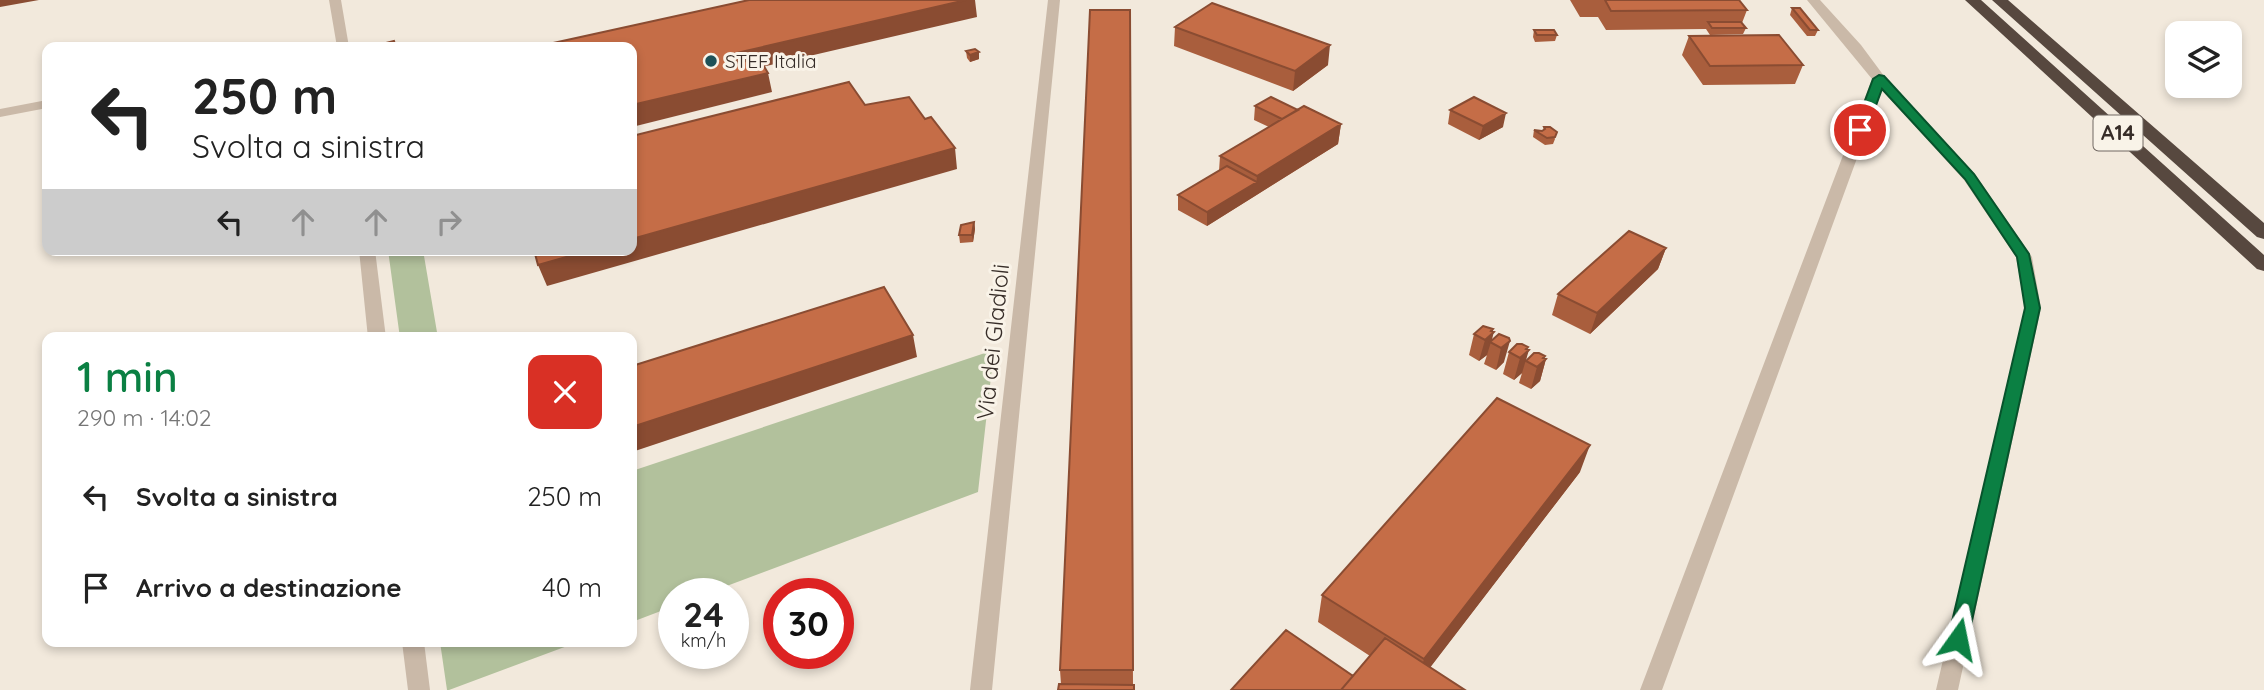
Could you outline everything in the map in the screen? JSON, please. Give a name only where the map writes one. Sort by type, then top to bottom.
[{"type":"highway","name":"A14","points":[[1972,0],[2264,265]]},
{"type":"highway","name":"A14","points":[[1999,0],[2264,233]]},
{"type":"street","points":[[335,0],[341,42]]},
{"type":"street","name":"Via dei Gladioli","points":[[981,690],[1054,0]]},
{"type":"street","points":[[1813,0],[1856,48],[1879,79],[1970,177],[2024,257],[2033,308],[1947,690]]},
{"type":"street","points":[[1651,690],[1879,79]]},
{"type":"street","points":[[0,114],[42,105]]},
{"type":"street","points":[[368,256],[376,332]]},
{"type":"street","points":[[414,647],[419,690]]},
{"type":"green space","points":[[389,256],[424,256],[437,332],[399,332]]},
{"type":"green space","points":[[994,350],[978,492],[748,578],[658,578],[658,612],[637,620],[637,469]]},
{"type":"green space","points":[[441,647],[565,647],[449,690]]},
{"type":"building","points":[[749,0],[966,0],[728,55],[733,64],[759,58],[768,73],[637,104],[637,42],[558,42]]},
{"type":"building","points":[[1605,0],[1739,0],[1747,10],[1611,11]]},
{"type":"building","points":[[1212,3],[1330,45],[1295,71],[1175,27]]},
{"type":"building","points":[[1792,8],[1800,8],[1818,30],[1810,30]]},
{"type":"building","points":[[1090,10],[1130,10],[1133,670],[1060,670]]},
{"type":"building","points":[[1708,22],[1741,22],[1746,28],[1712,28]]},
{"type":"building","points":[[1534,30],[1554,30],[1557,35],[1537,35]]},
{"type":"building","points":[[1779,35],[1803,65],[1710,66],[1689,36]]},
{"type":"building","points":[[975,49],[979,52],[970,55],[966,51]]},
{"type":"building","points":[[849,82],[865,105],[909,97],[925,119],[931,117],[955,148],[637,238],[637,135]]},
{"type":"building","points":[[1271,97],[1298,110],[1282,119],[1255,106]]},
{"type":"building","points":[[1474,97],[1506,113],[1483,126],[1450,110]]},
{"type":"building","points":[[1304,106],[1341,124],[1257,176],[1220,156]]},
{"type":"building","points":[[1544,127],[1550,127],[1557,132],[1555,137],[1547,138],[1534,130],[1542,131]]},
{"type":"building","points":[[1227,166],[1257,182],[1207,212],[1178,195]]},
{"type":"building","points":[[974,222],[972,235],[959,235],[961,225]]},
{"type":"building","points":[[1629,231],[1666,248],[1597,313],[1558,294]]},
{"type":"building","points":[[536,256],[570,256],[538,265]]},
{"type":"building","points":[[884,287],[913,335],[637,425],[637,364]]},
{"type":"building","points":[[1483,326],[1493,329],[1491,331],[1494,332],[1485,340],[1474,334]]},
{"type":"building","points":[[1499,334],[1510,341],[1501,348],[1490,342]]},
{"type":"building","points":[[1517,344],[1528,347],[1526,349],[1529,350],[1520,358],[1509,352]]},
{"type":"building","points":[[1534,353],[1545,356],[1543,358],[1546,359],[1537,367],[1526,361]]},
{"type":"building","points":[[1497,398],[1590,445],[1424,659],[1322,595]]},
{"type":"building","points":[[1286,630],[1353,676],[1341,690],[1231,690]]},
{"type":"building","points":[[1385,638],[1465,690],[1341,690]]},
{"type":"building","points":[[1059,684],[1134,685],[1134,690],[1058,690]]},
{"type":"place","name":"STEF Italia","points":[[711,61]]},
{"type":"route","points":[[1860,130],[1879,79],[1970,177],[2024,257],[2033,308],[1958,639]]}]
